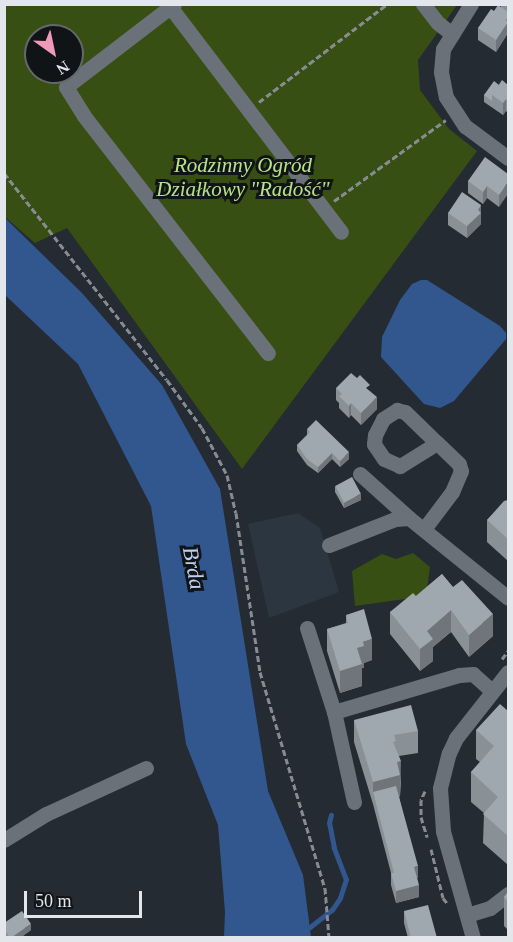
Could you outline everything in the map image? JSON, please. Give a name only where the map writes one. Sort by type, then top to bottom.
[{"type":"street","points":[[423,4],[441,27],[452,34]]},
{"type":"street","points":[[471,4],[452,34],[441,61],[442,83],[451,109],[465,126],[508,158]]},
{"type":"street","points":[[268,352],[84,116],[66,87],[171,5],[341,232]]},
{"type":"street","points":[[424,529],[452,492],[461,471],[459,465],[437,443]]},
{"type":"street","points":[[360,474],[409,518],[508,598]]},
{"type":"street","points":[[329,545],[395,519],[409,518]]},
{"type":"street","points":[[307,628],[334,712],[354,802]]},
{"type":"street","points":[[473,938],[443,831],[440,788],[446,761],[456,738],[508,672]]},
{"type":"street","points":[[334,712],[459,675],[473,674],[492,691]]},
{"type":"street","points":[[4,840],[46,814],[146,768]]},
{"type":"street","points":[[467,915],[490,908],[508,894]]},
{"type":"path","points":[[249,109],[387,4]]},
{"type":"path","points":[[323,209],[444,122]]},
{"type":"path","points":[[4,173],[174,390],[202,428],[227,475],[236,513],[260,672],[325,888],[329,938]]},
{"type":"shaded area","points":[[298,513],[320,528],[339,592],[269,618],[248,524]]},
{"type":"green space","name":"Rodzinny Ogród Działkowy \"Radość\"","points":[[5,5],[457,5],[418,60],[420,90],[449,129],[477,151],[242,469],[67,228],[35,243],[5,217]]},
{"type":"green space","points":[[413,553],[430,567],[426,596],[355,606],[352,571],[382,554],[396,559]]},
{"type":"water","name":"Brda","points":[[5,218],[82,293],[162,385],[220,489],[268,791],[303,875],[311,937],[224,937],[225,912],[218,825],[186,744],[151,506],[78,364],[5,295]]},
{"type":"water","points":[[427,280],[500,326],[506,333],[506,339],[454,401],[440,408],[424,404],[381,357],[382,337],[400,300],[412,284]]},
{"type":"building","points":[[498,5],[508,12],[506,20],[508,22],[496,40],[478,28],[491,9],[494,11]]},
{"type":"building","points":[[502,80],[508,85],[508,101],[506,99],[503,103],[492,95]]},
{"type":"building","points":[[494,81],[499,85],[492,95],[492,101],[484,95]]},
{"type":"building","points":[[485,157],[508,174],[508,182],[499,195],[487,186],[483,192],[468,181]]},
{"type":"building","points":[[462,192],[481,205],[478,210],[481,213],[467,226],[448,213]]},
{"type":"building","points":[[351,373],[357,378],[360,375],[370,385],[366,388],[377,397],[361,413],[339,396],[342,394],[336,388]]},
{"type":"building","points":[[316,420],[349,452],[340,461],[332,453],[318,467],[307,459],[297,445],[310,432],[307,429]]},
{"type":"building","points":[[352,477],[361,494],[344,503],[335,486]]},
{"type":"building","points":[[508,500],[508,539],[487,520],[504,501]]},
{"type":"building","points":[[442,574],[453,587],[462,580],[493,614],[469,635],[451,610],[427,631],[433,639],[420,649],[390,612],[413,593],[416,596]]},
{"type":"building","points":[[364,609],[372,639],[363,642],[364,646],[357,648],[362,664],[340,671],[327,629],[348,623],[346,615]]},
{"type":"building","points":[[500,704],[508,711],[508,836],[483,814],[498,797],[471,772],[494,746],[476,730]]},
{"type":"building","points":[[411,705],[418,731],[394,735],[396,741],[393,742],[401,761],[397,762],[400,775],[373,782],[354,720]]},
{"type":"building","points":[[396,786],[418,866],[414,867],[419,885],[396,891],[391,873],[394,873],[373,792]]},
{"type":"building","points":[[428,905],[437,938],[411,938],[404,911]]},
{"type":"building","points":[[22,911],[31,924],[10,938],[4,929],[4,923]]},
{"type":"waterway","points":[[310,927],[332,910],[340,898],[346,880],[334,848],[329,823],[331,815]]}]
